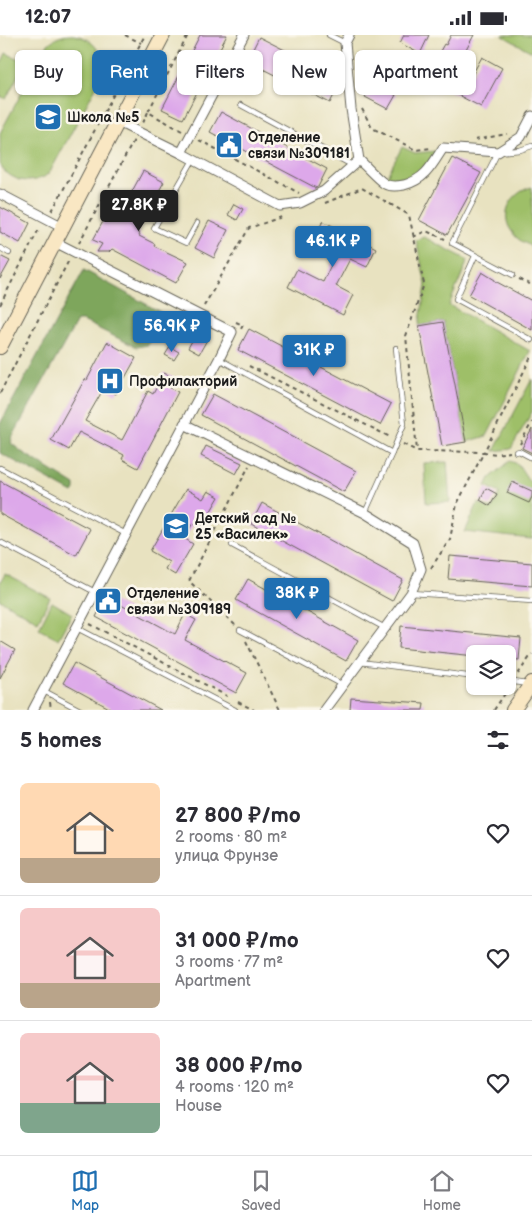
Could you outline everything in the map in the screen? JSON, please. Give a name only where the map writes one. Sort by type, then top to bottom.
[{"type":"main road","points":[[0,347],[163,35]]},
{"type":"main road","points":[[513,710],[532,684]]},
{"type":"street","points":[[181,153],[244,35]]},
{"type":"street","points":[[347,39],[356,162],[385,184],[397,186],[410,183],[422,177],[429,170],[443,148],[498,152],[521,137],[532,116]]},
{"type":"street","points":[[118,122],[280,206],[300,203],[324,191],[356,162]]},
{"type":"street","points":[[0,194],[63,227]]},
{"type":"street","points":[[33,710],[219,359],[232,331],[55,242]]},
{"type":"street","points":[[184,424],[365,513],[413,543],[421,569],[411,593],[324,710]]},
{"type":"lane","points":[[329,35],[347,39]]},
{"type":"lane","points":[[241,105],[356,162]]},
{"type":"lane","points":[[513,275],[452,243],[498,152],[520,150],[532,146]]},
{"type":"lane","points":[[193,160],[154,228],[186,243],[197,223]]},
{"type":"lane","points":[[0,248],[9,253]]},
{"type":"lane","points":[[475,256],[456,299],[531,340]]},
{"type":"lane","points":[[365,513],[404,424],[396,349]]},
{"type":"lane","points":[[219,359],[392,453]]},
{"type":"lane","points":[[516,452],[519,451],[532,458]]},
{"type":"lane","points":[[0,468],[126,534]]},
{"type":"lane","points":[[0,542],[96,592]]},
{"type":"lane","points":[[232,545],[385,628]]},
{"type":"lane","points":[[411,593],[532,601]]},
{"type":"lane","points":[[76,627],[235,710]]},
{"type":"lane","points":[[240,630],[343,685]]},
{"type":"lane","points":[[360,662],[466,676]]},
{"type":"lane","points":[[516,682],[532,684]]},
{"type":"lane","points":[[44,691],[80,710]]},
{"type":"path","points":[[125,35],[141,43]]},
{"type":"path","points":[[0,305],[41,225],[48,219],[145,35]]},
{"type":"path","points":[[0,393],[188,35]]},
{"type":"path","points":[[359,105],[372,128],[416,150],[435,147]]},
{"type":"path","points":[[148,112],[310,198],[326,202]]},
{"type":"path","points":[[472,140],[509,134]]},
{"type":"path","points":[[318,205],[362,188],[409,215],[424,285],[406,336],[417,451]]},
{"type":"path","points":[[204,306],[249,229],[292,214]]},
{"type":"path","points":[[414,237],[426,231],[452,243]]},
{"type":"path","points":[[513,275],[532,285]]},
{"type":"path","points":[[235,321],[243,325],[239,333]]},
{"type":"path","points":[[427,573],[450,539],[457,504],[532,355]]},
{"type":"path","points":[[246,364],[417,451],[484,451],[496,454],[516,452],[532,422]]},
{"type":"path","points":[[253,458],[189,581],[240,630],[280,710]]},
{"type":"path","points":[[85,621],[228,697]]},
{"type":"path","points":[[530,656],[532,660]]},
{"type":"path","points":[[237,701],[254,710]]},
{"type":"green space","points":[[66,35],[73,35],[88,40],[98,50],[92,50],[92,94],[50,172],[36,180],[19,180],[4,171],[0,165],[0,133],[20,95],[82,95],[82,50],[45,50],[48,44]]},
{"type":"green space","points":[[532,35],[532,52],[503,36]]},
{"type":"green space","points":[[6,53],[15,57],[15,81],[6,99],[0,96],[0,66]]},
{"type":"green space","points":[[402,147],[415,153],[436,151],[424,169],[416,176],[403,181],[385,180]]},
{"type":"green space","points":[[532,187],[532,247],[515,235],[509,226],[507,212],[509,205],[518,194]]},
{"type":"green space","points":[[424,237],[468,260],[449,305],[530,351],[487,436],[466,442],[443,322],[419,326],[426,285],[416,240]]},
{"type":"green space","points":[[84,270],[166,315],[153,340],[148,345],[136,347],[83,321],[77,321],[13,436],[11,443],[22,452],[75,485],[73,493],[0,453],[0,424]]},
{"type":"green space","points":[[532,379],[532,412],[511,449],[494,451]]},
{"type":"green space","points":[[510,461],[518,464],[529,481],[532,482],[532,539],[465,532],[478,503],[492,509],[500,493],[486,486],[490,478]]},
{"type":"green space","points":[[447,462],[450,502],[426,503],[424,463]]},
{"type":"green space","points":[[5,574],[50,598],[38,621],[0,600],[0,583]]},
{"type":"green space","points":[[52,602],[72,614],[58,639],[39,628]]},
{"type":"building","points":[[200,35],[227,35],[219,50],[192,50]]},
{"type":"building","points":[[404,35],[429,35],[422,50],[413,50],[400,43]]},
{"type":"building","points":[[451,35],[474,35],[466,50],[441,50],[444,44],[446,45]]},
{"type":"building","points":[[259,37],[285,50],[273,50],[273,74],[263,69],[263,50],[252,50]]},
{"type":"building","points":[[482,57],[502,68],[481,107],[458,95],[476,95],[476,68]]},
{"type":"building","points":[[177,80],[177,95],[196,95],[183,119],[162,109]]},
{"type":"building","points":[[314,95],[334,95],[330,103]]},
{"type":"building","points":[[366,95],[396,95],[388,109],[365,97]]},
{"type":"building","points":[[221,112],[327,169],[318,187],[316,188],[210,132]]},
{"type":"building","points":[[452,158],[481,173],[447,235],[419,220]]},
{"type":"building","points":[[143,171],[164,182],[137,232],[140,234],[139,236],[155,244],[154,246],[188,262],[176,283],[112,249],[109,252],[97,252],[102,244],[93,240],[106,216],[116,221]]},
{"type":"building","points":[[234,204],[243,209],[237,220],[228,215]]},
{"type":"building","points":[[0,207],[30,223],[20,243],[0,232]]},
{"type":"building","points":[[209,221],[228,230],[214,258],[195,248]]},
{"type":"building","points":[[323,221],[376,248],[367,267],[350,259],[336,286],[353,295],[343,315],[288,287],[297,269],[323,282],[336,254],[312,242]]},
{"type":"building","points":[[0,256],[10,261],[0,279]]},
{"type":"building","points":[[482,272],[532,301],[532,330],[469,295]]},
{"type":"building","points":[[443,322],[466,442],[442,446],[419,326]]},
{"type":"building","points":[[249,329],[391,404],[380,425],[238,350]]},
{"type":"building","points":[[197,332],[208,338],[199,354],[188,348]]},
{"type":"building","points":[[107,342],[136,358],[116,394],[104,388],[85,421],[122,440],[148,391],[153,394],[164,373],[174,378],[169,387],[178,392],[138,468],[122,459],[124,455],[79,432],[69,450],[51,440]]},
{"type":"building","points":[[170,347],[179,352],[174,360],[165,355]]},
{"type":"building","points":[[213,394],[356,471],[344,492],[201,415]]},
{"type":"building","points":[[532,429],[532,453],[522,448]]},
{"type":"building","points":[[206,446],[242,463],[236,474],[201,456]]},
{"type":"building","points":[[0,481],[90,529],[76,555],[0,514]]},
{"type":"building","points":[[512,482],[532,491],[529,503],[507,493]]},
{"type":"building","points":[[486,488],[497,494],[490,506],[480,500]]},
{"type":"building","points":[[186,489],[203,499],[208,491],[219,497],[201,528],[193,523],[184,538],[193,544],[175,575],[165,569],[169,562],[150,551]]},
{"type":"building","points":[[262,503],[403,580],[392,601],[251,524]]},
{"type":"building","points":[[450,556],[532,563],[532,586],[448,579]]},
{"type":"building","points":[[248,579],[358,640],[346,661],[236,600]]},
{"type":"building","points":[[106,597],[175,634],[185,614],[196,620],[185,640],[247,673],[236,693],[96,617]]},
{"type":"building","points":[[401,626],[521,638],[519,660],[516,660],[516,645],[466,645],[466,655],[399,648]]},
{"type":"building","points":[[0,641],[15,650],[0,678]]},
{"type":"building","points":[[74,663],[161,710],[113,710],[98,702],[63,683]]},
{"type":"building","points":[[351,698],[424,703],[423,710],[350,710]]},
{"type":"place","name":"Школа №5","points":[[48,117]]},
{"type":"place","name":"Отделение связи №309181","points":[[229,145]]},
{"type":"place","name":"Профилакторий","points":[[110,381]]},
{"type":"place","name":"Детский сад № 25 «Василек»","points":[[176,526]]},
{"type":"place","name":"Отделение связи №309189","points":[[108,601]]}]
